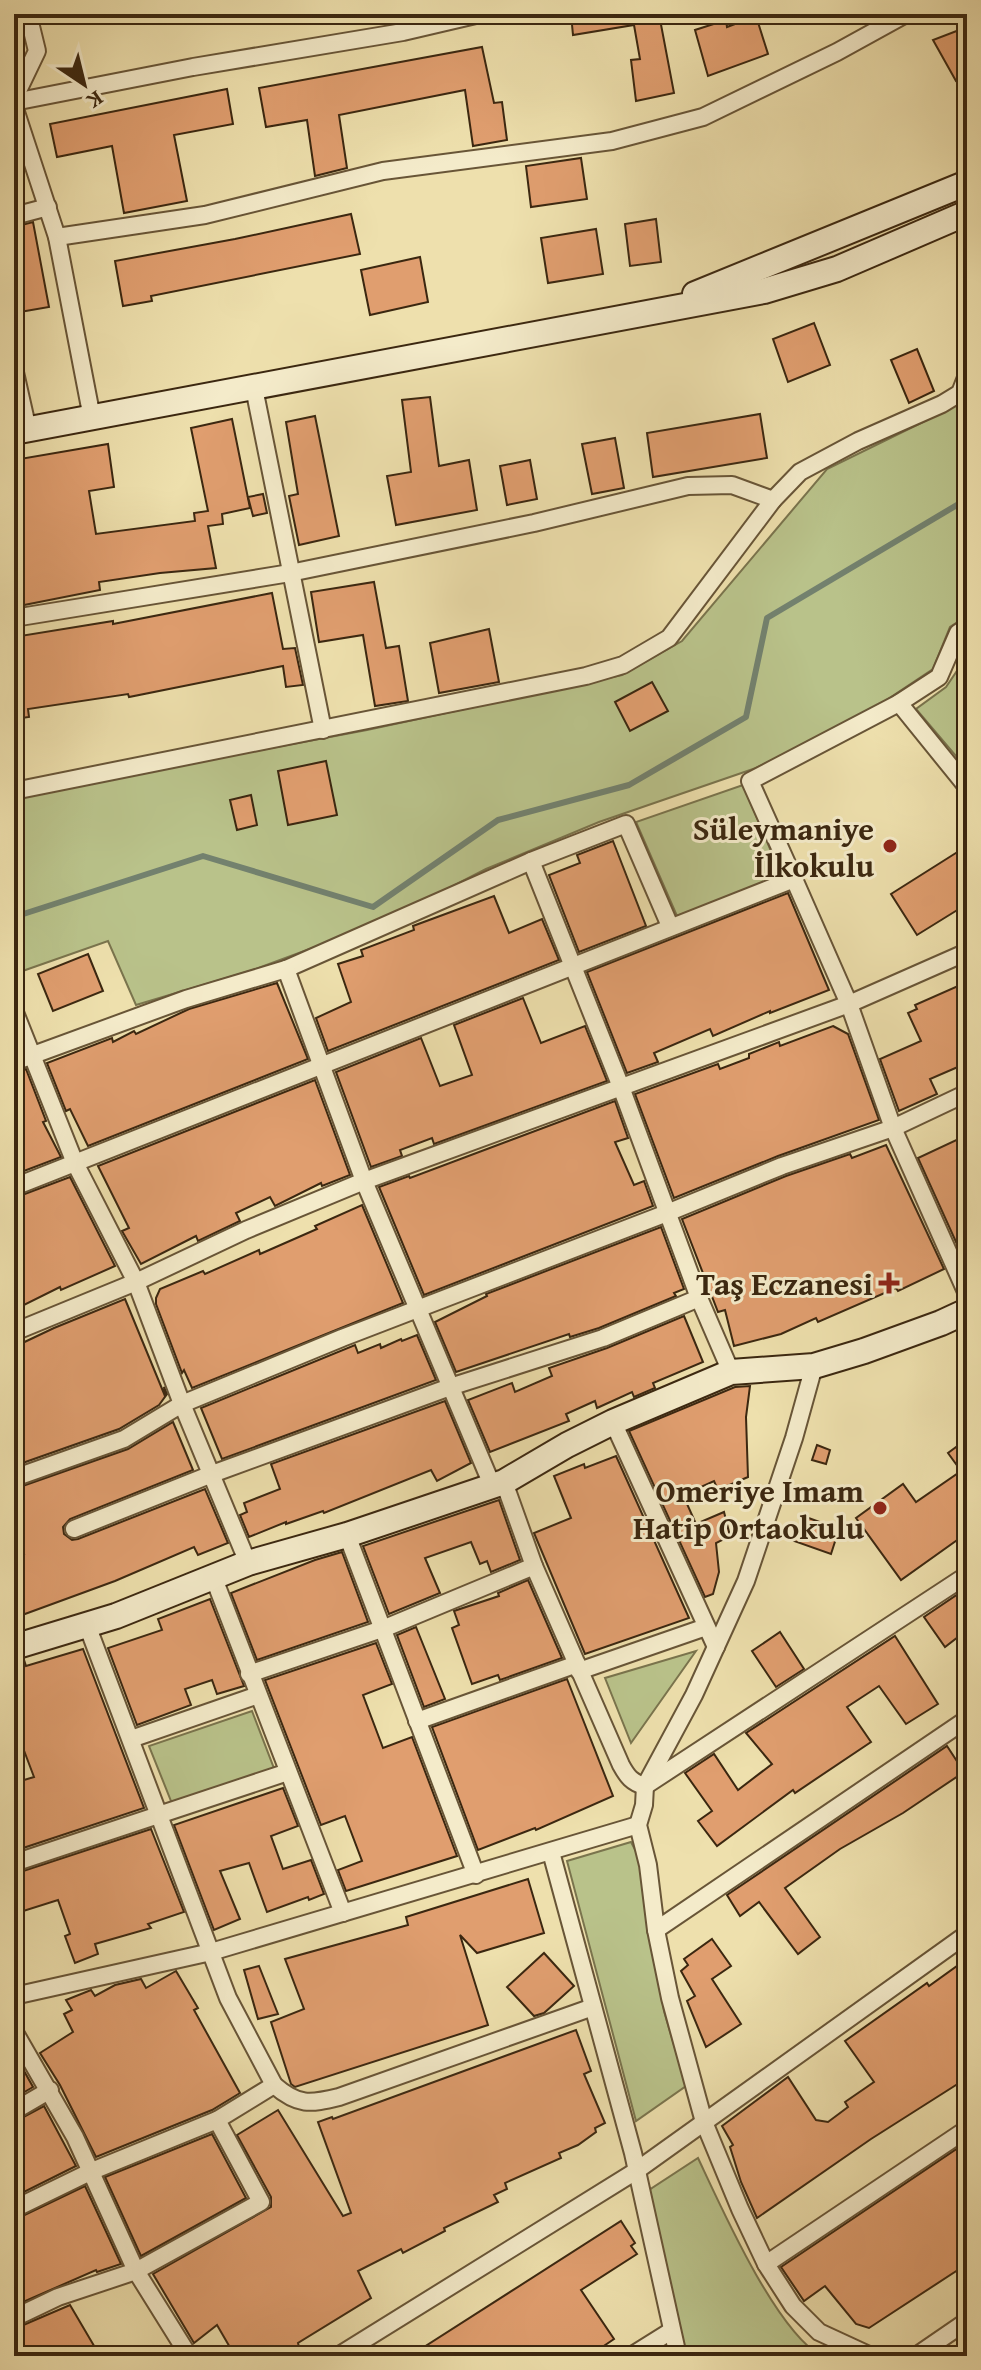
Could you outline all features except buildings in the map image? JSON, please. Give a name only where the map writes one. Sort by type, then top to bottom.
[{"type":"main road","points":[[648,313],[967,183]]},
{"type":"main road","points":[[21,431],[764,291],[822,273],[967,213]]},
{"type":"main road","points":[[15,1646],[116,1616],[248,1563],[347,1535],[498,1483],[613,1422],[731,1372],[814,1366],[903,1337],[967,1311]]},
{"type":"street","points":[[28,14],[37,51],[14,102],[57,237],[92,418]]},
{"type":"street","points":[[14,102],[193,67],[403,32],[480,14]]},
{"type":"street","points":[[57,237],[205,215],[383,171],[612,141],[703,117],[837,52],[906,14]]},
{"type":"street","points":[[14,216],[48,207]]},
{"type":"street","points":[[14,368],[21,431]]},
{"type":"street","points":[[14,791],[586,676],[623,665],[669,638],[773,500],[800,472],[858,441],[942,404],[960,393],[967,375]]},
{"type":"street","points":[[254,388],[323,730]]},
{"type":"street","points":[[14,618],[290,573],[534,523],[688,486],[732,485],[773,500]]},
{"type":"street","points":[[967,627],[958,633],[939,677],[899,703],[750,781],[849,1004],[893,1128],[967,1294]]},
{"type":"street","points":[[899,703],[967,787]]},
{"type":"street","points":[[14,1062],[186,999],[286,969],[531,861],[626,824],[670,926]]},
{"type":"street","points":[[531,861],[621,1087],[699,1298],[731,1372]]},
{"type":"street","points":[[14,1187],[794,879]]},
{"type":"street","points":[[14,1332],[136,1282],[246,1230],[364,1181],[849,1004],[967,952]]},
{"type":"street","points":[[286,969],[364,1181],[450,1387],[498,1483],[627,1776],[636,1784],[645,1786],[967,1575]]},
{"type":"street","points":[[14,1010],[75,1163],[136,1282],[182,1404],[248,1563]]},
{"type":"street","points":[[14,1478],[124,1439],[182,1404],[782,1166],[893,1128],[967,1093]]},
{"type":"street","points":[[74,1529],[212,1474],[450,1387],[603,1338],[699,1298]]},
{"type":"street","points":[[814,1366],[794,1438],[746,1581],[694,1695],[645,1786],[638,1825],[648,1865],[656,1930],[670,1998],[704,2122],[766,2264],[793,2306],[819,2332],[871,2356]]},
{"type":"street","points":[[613,1422],[716,1647]]},
{"type":"street","points":[[347,1535],[385,1628],[476,1875]]},
{"type":"street","points":[[249,1674],[385,1628],[534,1566]]},
{"type":"street","points":[[213,1576],[343,1913]]},
{"type":"street","points":[[87,1625],[228,1998],[274,2085],[289,2098],[315,2102],[339,2097],[593,2007]]},
{"type":"street","points":[[417,1721],[706,1627]]},
{"type":"street","points":[[131,1739],[258,1695]]},
{"type":"street","points":[[656,1930],[967,1719]]},
{"type":"street","points":[[14,1863],[288,1772]]},
{"type":"street","points":[[14,1996],[211,1952],[638,1825]]},
{"type":"street","points":[[551,1852],[636,2171],[678,2356]]},
{"type":"street","points":[[338,2356],[636,2171],[967,1934]]},
{"type":"street","points":[[14,2031],[50,2090],[92,2171],[136,2271],[189,2356]]},
{"type":"street","points":[[14,2209],[92,2171],[217,2120],[274,2085]]},
{"type":"street","points":[[14,2111],[50,2090]]},
{"type":"street","points":[[14,2318],[58,2297],[136,2271],[261,2202],[217,2120]]},
{"type":"street","points":[[766,2264],[967,2129]]},
{"type":"street","points":[[916,2356],[967,2321]]},
{"type":"street","points":[[631,2356],[671,2331]]},
{"type":"green space","points":[[967,396],[967,616],[950,627],[933,669],[870,711],[756,768],[599,822],[486,869],[416,905],[253,970],[136,1005],[108,941],[14,974],[14,796],[367,730],[622,675],[682,641],[827,469],[929,419]]},
{"type":"green space","points":[[967,656],[967,769],[916,709],[946,687]]},
{"type":"green space","points":[[743,785],[782,877],[677,916],[636,822]]},
{"type":"green space","points":[[696,1651],[631,1743],[605,1678]]},
{"type":"green space","points":[[252,1711],[275,1771],[173,1806],[149,1746]]},
{"type":"green space","points":[[631,1842],[640,1859],[664,2011],[686,2086],[636,2121],[567,1861]]},
{"type":"green space","points":[[698,2158],[735,2236],[768,2295],[803,2342],[821,2356],[686,2356],[646,2192]]},
{"type":"waterway","points":[[14,917],[203,856],[373,907],[498,820],[629,785],[746,717],[767,618],[967,499]]},
{"type":"place","name":"Süleymaniye İlkokulu","points":[[890,846]]},
{"type":"place","name":"Taş Eczanesi","points":[[889,1283]]},
{"type":"place","name":"Omeriye Imam Hatip Ortaokulu","points":[[880,1508]]}]
